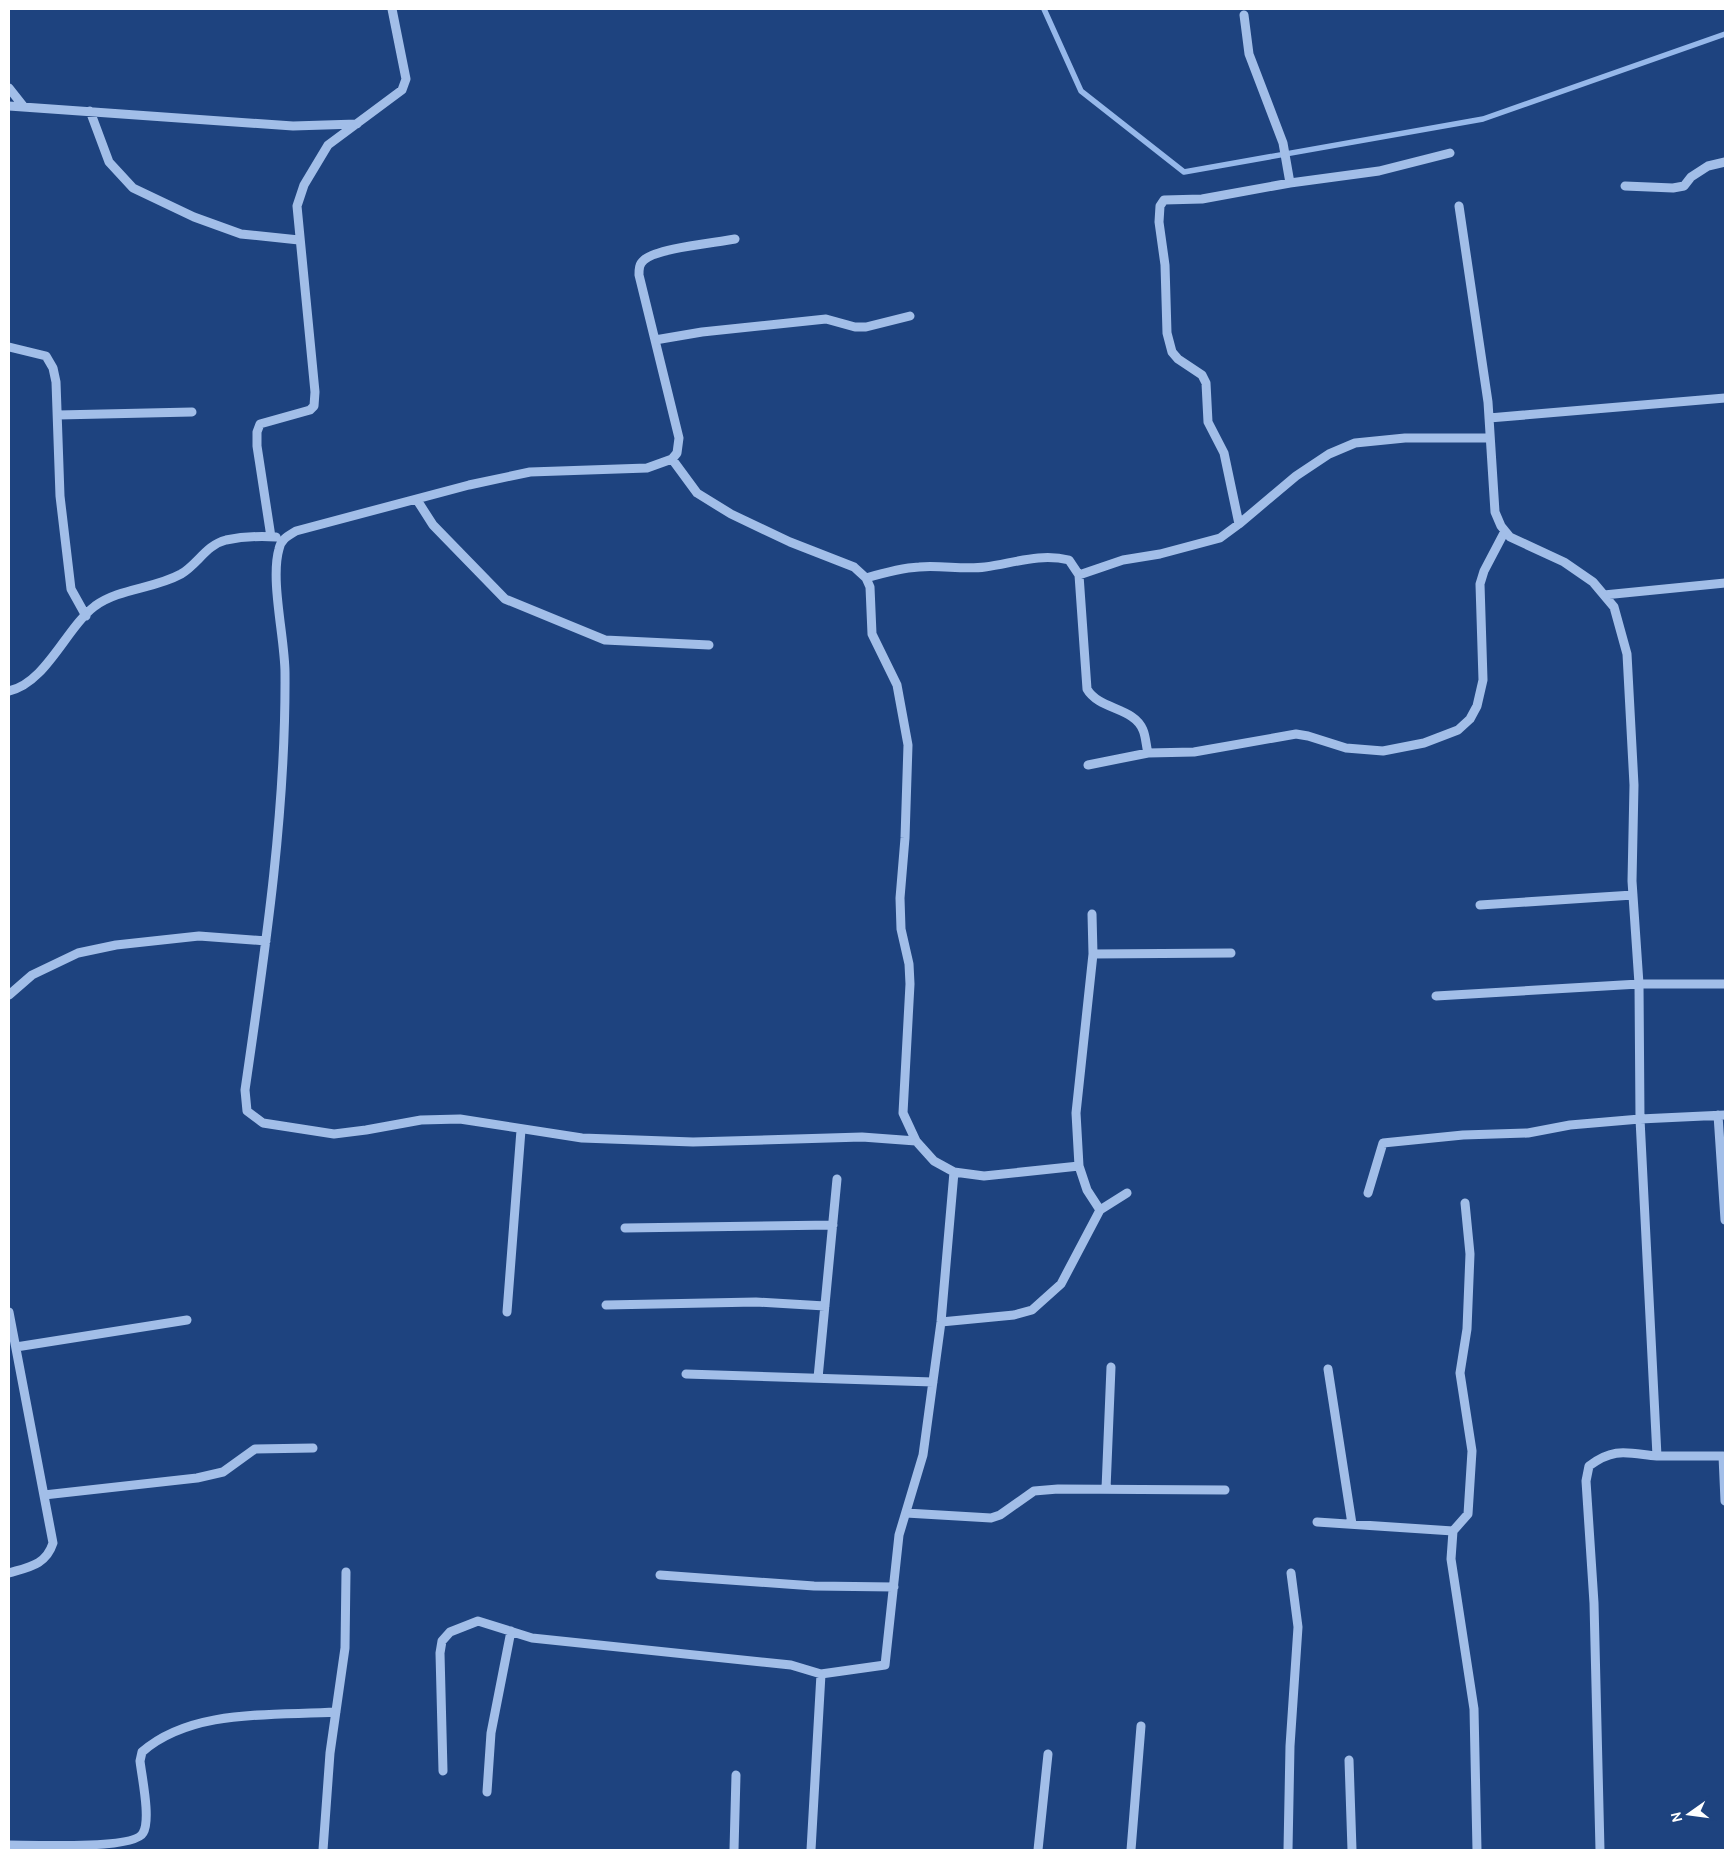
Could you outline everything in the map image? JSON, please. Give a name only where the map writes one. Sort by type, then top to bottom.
[{"type":"street","points":[[271,537],[257,432],[260,424],[310,410],[314,406],[297,206],[304,185],[328,145],[386,100],[402,90],[406,79],[392,9]]},
{"type":"street","points":[[1244,16],[1249,54],[1283,143],[1289,180]]},
{"type":"street","points":[[9,88],[24,107]]},
{"type":"street","points":[[9,106],[293,126],[357,124]]},
{"type":"street","points":[[90,111],[109,162],[133,188],[194,217],[241,234],[300,240]]},
{"type":"street","points":[[1239,524],[1224,453],[1208,422],[1206,383],[1202,374],[1178,359],[1172,352],[1167,334],[1165,265],[1159,222],[1160,206],[1164,200],[1202,199],[1289,180],[1379,171],[1450,153]]},
{"type":"street","points":[[1625,186],[1684,186],[1691,177],[1708,166],[1725,162]]},
{"type":"street","points":[[1459,206],[1488,418],[1495,512],[1510,537],[1564,562],[1593,582],[1614,607],[1627,654],[1634,785],[1633,895],[1639,984],[1640,1119],[1657,1456]]},
{"type":"street","points":[[9,691],[32,680],[94,607],[110,597],[154,585],[182,574],[209,548],[226,540],[285,537],[296,531],[469,485],[530,472],[647,468],[672,459],[677,453],[679,438],[639,275],[643,261],[654,253],[735,240]]},
{"type":"street","points":[[655,340],[702,332],[826,319],[855,327],[866,327],[910,316]]},
{"type":"street","points":[[9,348],[46,356],[53,368],[56,382],[58,415],[60,496],[71,589],[86,616]]},
{"type":"street","points":[[1488,418],[1725,398]]},
{"type":"street","points":[[58,415],[192,412]]},
{"type":"street","points":[[1078,574],[1123,560],[1160,554],[1220,538],[1296,476],[1329,454],[1355,443],[1405,438],[1490,438]]},
{"type":"street","points":[[672,459],[697,493],[731,514],[790,542],[854,567],[866,578],[870,587],[872,634],[897,685],[908,745],[905,838],[900,898],[901,929],[910,964],[903,1113],[916,1141],[934,1161],[954,1172],[984,1176],[1079,1166]]},
{"type":"street","points":[[417,500],[433,525],[505,599],[605,640],[709,645]]},
{"type":"street","points":[[1088,765],[1148,753],[1194,752],[1296,734],[1346,748],[1383,751],[1424,743],[1458,730],[1470,719],[1477,706],[1483,680],[1480,584],[1484,571],[1505,531]]},
{"type":"street","points":[[285,537],[279,548],[276,566],[285,672],[282,807],[266,941],[245,1090],[247,1111],[253,1118],[263,1123],[295,1130],[334,1134],[421,1120],[450,1119],[582,1138],[693,1142],[862,1137],[916,1141]]},
{"type":"street","points":[[866,578],[888,571],[919,567],[984,567],[1046,557],[1069,560],[1078,574],[1087,688],[1092,698],[1135,719],[1143,729],[1148,753]]},
{"type":"street","points":[[1604,596],[1725,583]]},
{"type":"street","points":[[1480,905],[1633,895]]},
{"type":"street","points":[[1092,914],[1093,954],[1076,1113],[1079,1166],[1087,1190],[1100,1210]]},
{"type":"street","points":[[9,995],[32,974],[78,953],[116,945],[199,936],[266,941]]},
{"type":"street","points":[[1093,954],[1232,953]]},
{"type":"street","points":[[1436,996],[1639,984],[1725,984]]},
{"type":"street","points":[[1368,1193],[1383,1144],[1463,1135],[1528,1133],[1570,1125],[1640,1119],[1722,1115],[1725,1220]]},
{"type":"street","points":[[507,1312],[521,1130]]},
{"type":"street","points":[[443,1771],[440,1653],[442,1641],[450,1632],[478,1621],[532,1638],[791,1665],[821,1674],[884,1665],[900,1536],[923,1455],[942,1322],[954,1172]]},
{"type":"street","points":[[818,1378],[837,1179]]},
{"type":"street","points":[[942,1322],[1014,1315],[1032,1310],[1061,1284],[1100,1210],[1127,1193]]},
{"type":"street","points":[[1465,1204],[1470,1254],[1467,1329],[1460,1373],[1472,1451],[1468,1514],[1453,1530],[1451,1558],[1474,1709],[1477,1850]]},
{"type":"street","points":[[625,1228],[833,1225]]},
{"type":"street","points":[[606,1305],[756,1302],[825,1306]]},
{"type":"street","points":[[9,1312],[53,1543],[49,1555],[40,1562],[9,1573]]},
{"type":"street","points":[[16,1347],[187,1320]]},
{"type":"street","points":[[1106,1489],[1111,1367]]},
{"type":"street","points":[[1328,1369],[1352,1524]]},
{"type":"street","points":[[686,1374],[933,1382]]},
{"type":"street","points":[[44,1495],[197,1478],[223,1472],[255,1449],[313,1448]]},
{"type":"street","points":[[1600,1850],[1594,1602],[1586,1481],[1589,1466],[1604,1455],[1619,1452],[1657,1456],[1723,1456],[1725,1501]]},
{"type":"street","points":[[906,1513],[991,1518],[1000,1515],[1034,1491],[1106,1489],[1225,1490]]},
{"type":"street","points":[[1317,1522],[1453,1530]]},
{"type":"street","points":[[323,1850],[330,1753],[346,1632],[346,1572]]},
{"type":"street","points":[[1288,1850],[1290,1746],[1298,1627],[1291,1573]]},
{"type":"street","points":[[660,1575],[814,1586],[894,1587]]},
{"type":"street","points":[[487,1792],[491,1733],[510,1631]]},
{"type":"street","points":[[811,1850],[821,1674]]},
{"type":"street","points":[[14,1847],[110,1844],[134,1841],[143,1835],[146,1825],[140,1761],[142,1752],[163,1737],[193,1724],[215,1719],[336,1712]]},
{"type":"street","points":[[1131,1850],[1141,1726]]},
{"type":"street","points":[[1038,1850],[1048,1754]]},
{"type":"street","points":[[1349,1760],[1352,1850]]},
{"type":"street","points":[[734,1850],[736,1775]]},
{"type":"waterway","points":[[1044,9],[1081,91],[1184,172],[1483,119],[1725,34]]}]
